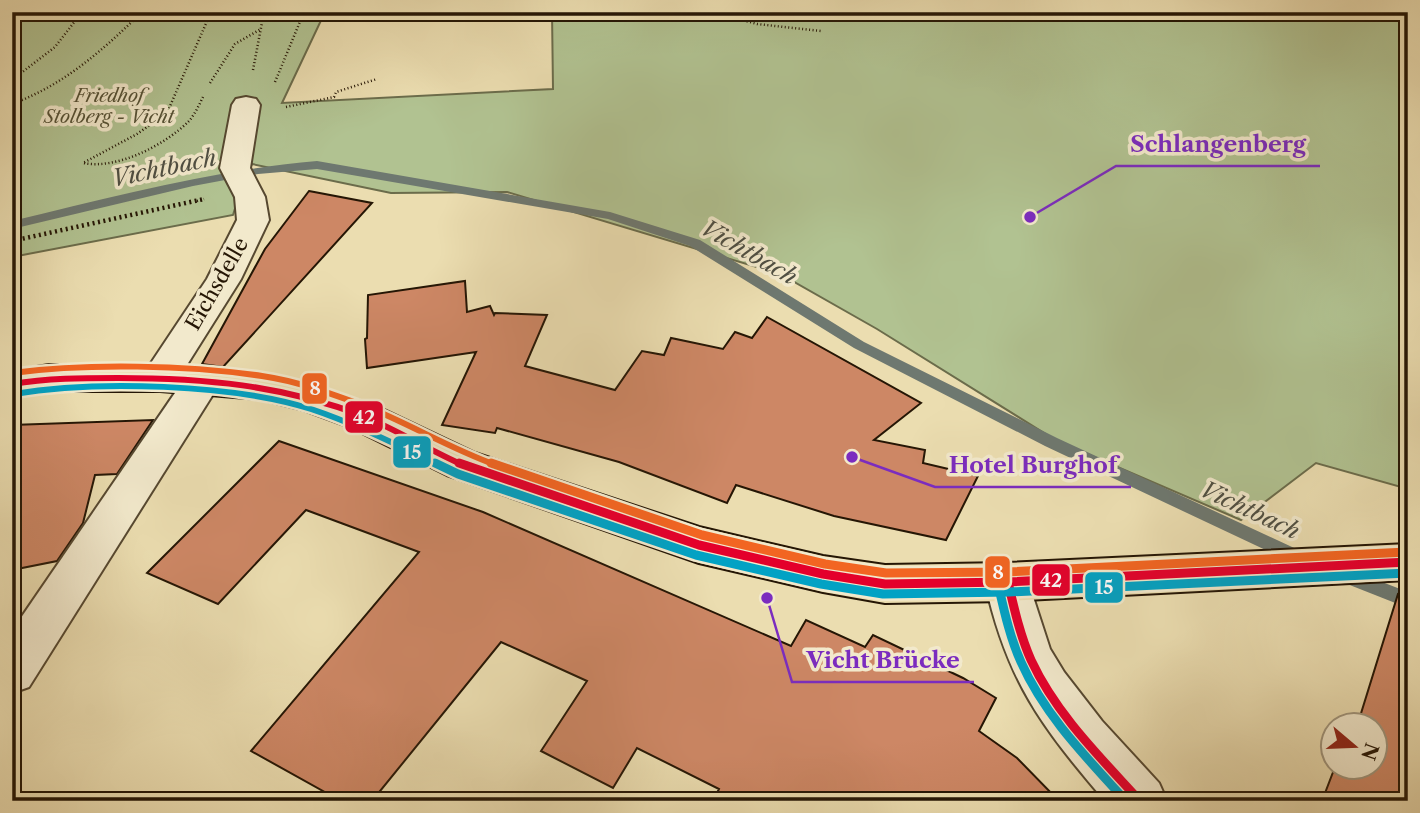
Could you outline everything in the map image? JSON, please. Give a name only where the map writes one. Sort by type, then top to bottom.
[{"type":"main road","points":[[12,384],[48,378],[204,380],[260,386],[313,398],[365,417],[461,464],[699,545],[885,584],[1008,582],[1408,562]]},
{"type":"street","name":"Eichsdelle","points":[[160,378],[224,279],[253,220],[244,185],[246,105]]},
{"type":"street","points":[[12,672],[204,380]]},
{"type":"street","points":[[1008,582],[1019,626],[1035,668],[1065,715],[1140,801]]},
{"type":"path","points":[[12,20],[26,12]]},
{"type":"path","points":[[12,80],[55,47],[82,12]]},
{"type":"path","points":[[12,104],[54,85],[71,74],[142,12]]},
{"type":"path","points":[[211,12],[167,113],[137,134],[83,163],[92,167],[113,162],[149,147],[177,131],[191,120],[235,44],[261,29]]},
{"type":"path","points":[[246,105],[264,12]]},
{"type":"path","points":[[271,90],[304,12]]},
{"type":"path","points":[[713,12],[757,24],[821,30]]},
{"type":"path","points":[[336,92],[377,79]]},
{"type":"path","points":[[12,241],[244,185]]},
{"type":"green space","name":"Friedhof Stolberg - Vicht","points":[[12,12],[325,12],[282,103],[553,89],[552,12],[1408,12],[1408,489],[1316,463],[1241,520],[1057,441],[877,329],[780,274],[507,192],[391,193],[252,164],[243,182],[233,215],[12,257]]},
{"type":"building","points":[[309,191],[372,203],[223,367],[202,364],[265,249]]},
{"type":"building","points":[[465,281],[467,312],[490,306],[494,315],[547,315],[525,366],[615,390],[642,351],[664,355],[671,338],[723,349],[735,332],[752,338],[767,317],[921,403],[874,440],[925,450],[923,463],[978,476],[946,540],[834,516],[736,485],[727,503],[619,462],[497,428],[495,433],[442,425],[476,352],[367,368],[365,339],[368,295]]},
{"type":"building","points":[[153,420],[117,474],[95,475],[83,523],[57,561],[12,570],[12,425]]},
{"type":"building","points":[[279,441],[483,512],[791,646],[806,620],[865,647],[873,635],[963,678],[996,698],[979,731],[1017,758],[1059,801],[713,801],[719,789],[637,748],[613,788],[541,751],[587,681],[501,642],[372,801],[341,801],[251,751],[419,552],[306,510],[218,604],[147,573]]},
{"type":"building","points":[[1398,594],[1408,596],[1408,801],[1322,801],[1329,782],[1388,782],[1388,712],[1361,712]]},
{"type":"waterway","name":"Vichtbach","points":[[12,225],[193,182],[258,170],[317,165],[610,216],[695,243],[859,345],[1051,442],[1299,558]]},
{"type":"waterway","name":"Vichtbach","points":[[1343,575],[1408,600]]},
{"type":"transit line","name":"8","points":[[12,373],[49,368],[160,368],[263,376],[316,389],[367,407],[465,454],[702,535],[825,564],[886,573],[1008,572],[1407,552]]},
{"type":"transit line","name":"42","points":[[12,384],[49,378],[160,378],[260,386],[313,399],[364,417],[461,464],[699,545],[823,574],[885,584],[1008,582],[1408,562]]},
{"type":"transit line","name":"15","points":[[14,394],[50,388],[160,388],[258,396],[310,409],[360,427],[458,474],[696,555],[821,584],[883,594],[1009,592],[1408,573]]},
{"type":"transit line","name":"42","points":[[1008,582],[1024,641],[1041,680],[1066,717],[1140,801]]},
{"type":"transit line","name":"15","points":[[998,584],[1021,663],[1042,701],[1068,736],[1126,801]]},
{"type":"place","name":"Schlangenberg","points":[[1030,217]]},
{"type":"place","name":"Hotel Burghof","points":[[852,457]]},
{"type":"place","name":"Vicht Brücke","points":[[767,598]]}]
